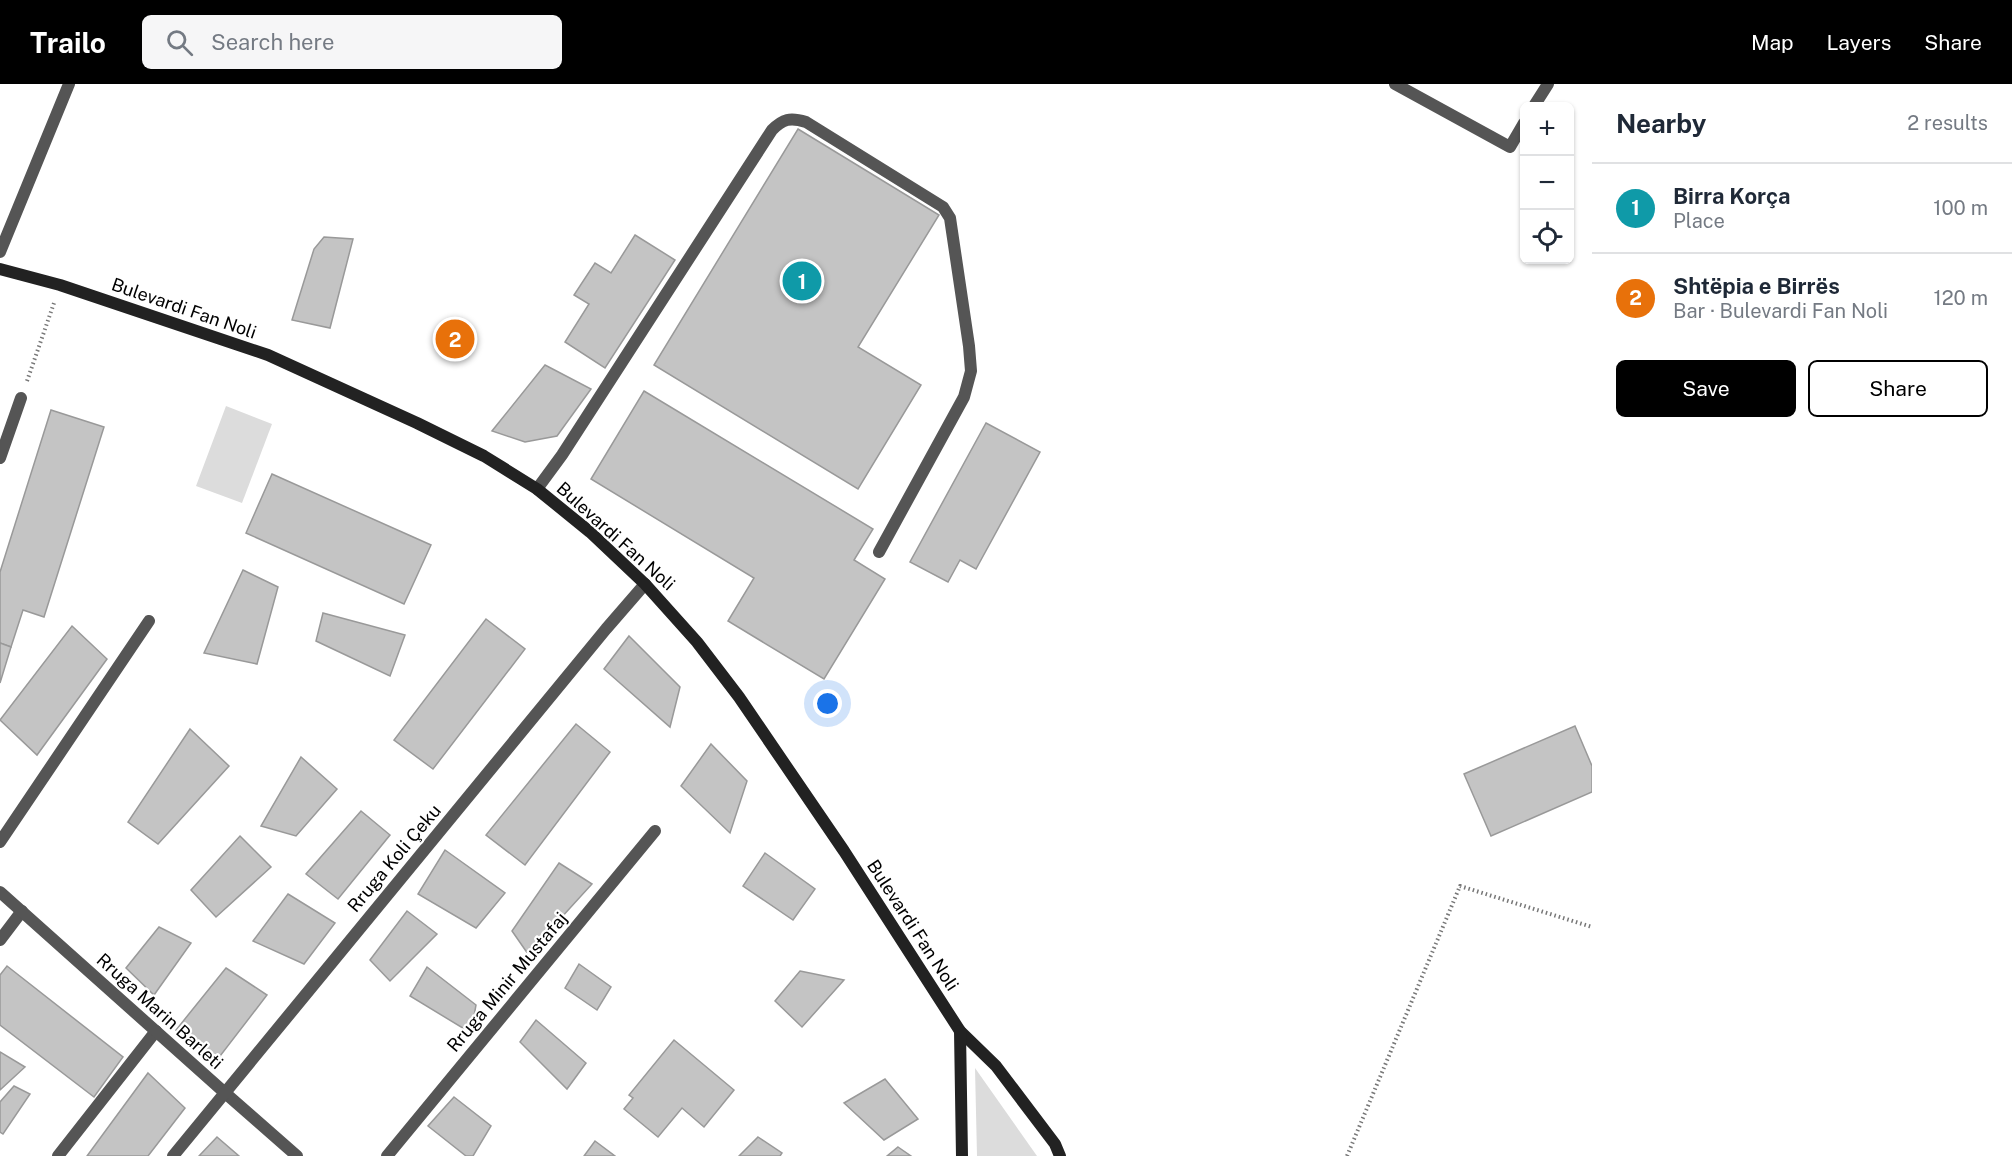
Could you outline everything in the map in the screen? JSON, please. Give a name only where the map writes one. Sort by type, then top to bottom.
[{"type":"main road","name":"Bulevardi Fan Noli","points":[[0,269],[60,285],[268,355],[484,456],[537,489],[590,532],[679,620],[739,697],[844,851],[960,1031],[996,1066],[1055,1144],[1060,1156]]},
{"type":"main road","points":[[960,1031],[962,1156]]},
{"type":"street","points":[[0,252],[69,84]]},
{"type":"street","points":[[1395,84],[1510,147],[1520,130]]},
{"type":"street","points":[[1537,102],[1548,84]]},
{"type":"street","points":[[537,489],[562,455],[772,130],[782,120],[794,118],[806,122],[943,207],[950,218],[971,371],[964,397],[879,552]]},
{"type":"street","points":[[0,458],[21,398]]},
{"type":"street","name":"Rruga Koli Çeku","points":[[173,1156],[645,584]]},
{"type":"street","points":[[0,842],[149,621]]},
{"type":"street","name":"Rruga Minir Mustafaj","points":[[387,1156],[655,831]]},
{"type":"street","name":"Rruga Marin Barleti","points":[[0,892],[297,1156]]},
{"type":"street","points":[[0,940],[22,911]]},
{"type":"street","points":[[58,1156],[156,1031]]},
{"type":"path","points":[[21,398],[60,285]]},
{"type":"path","points":[[1347,1156],[1460,886],[1592,927]]},
{"type":"shaded area","points":[[226,406],[272,424],[242,503],[196,486]]},
{"type":"shaded area","points":[[975,1068],[1037,1156],[977,1156]]},
{"type":"building","points":[[798,129],[939,215],[858,347],[921,385],[858,489],[654,365]]},
{"type":"building","points":[[635,235],[675,260],[605,368],[565,342],[589,304],[574,295],[595,263],[611,273]]},
{"type":"building","points":[[324,237],[353,239],[330,328],[292,320],[314,249]]},
{"type":"building","points":[[545,365],[591,389],[557,436],[525,442],[492,431]]},
{"type":"building","points":[[644,391],[873,529],[854,560],[885,579],[824,679],[728,621],[754,578],[591,479]]},
{"type":"building","points":[[51,410],[104,427],[44,617],[23,610],[11,647],[0,643],[0,572]]},
{"type":"building","points":[[986,423],[1040,452],[976,569],[960,560],[948,582],[910,562]]},
{"type":"building","points":[[272,474],[431,545],[404,604],[246,533]]},
{"type":"building","points":[[243,570],[278,587],[257,664],[204,653]]},
{"type":"building","points":[[323,613],[405,635],[390,676],[316,641]]},
{"type":"building","points":[[486,619],[525,649],[433,769],[394,740]]},
{"type":"building","points":[[72,626],[107,659],[37,755],[0,720]]},
{"type":"building","points":[[629,636],[680,687],[670,727],[604,669]]},
{"type":"building","points":[[0,643],[11,647],[0,683]]},
{"type":"building","points":[[576,724],[610,752],[525,865],[486,835]]},
{"type":"building","points":[[1575,726],[1592,766],[1592,792],[1491,836],[1464,774]]},
{"type":"building","points":[[190,729],[229,766],[158,844],[128,822]]},
{"type":"building","points":[[711,744],[747,781],[730,833],[681,786]]},
{"type":"building","points":[[301,757],[337,789],[296,836],[261,826]]},
{"type":"building","points":[[361,811],[390,835],[338,899],[306,874]]},
{"type":"building","points":[[240,836],[271,867],[216,917],[191,890]]},
{"type":"building","points":[[445,850],[505,893],[476,928],[418,894]]},
{"type":"building","points":[[765,853],[815,889],[793,920],[743,886]]},
{"type":"building","points":[[559,863],[592,884],[528,954],[512,931]]},
{"type":"building","points":[[288,894],[335,923],[304,964],[253,941]]},
{"type":"building","points":[[407,911],[437,934],[390,981],[370,960]]},
{"type":"building","points":[[159,927],[191,943],[154,995],[126,968]]},
{"type":"building","points":[[579,964],[611,987],[597,1010],[565,988]]},
{"type":"building","points":[[7,966],[123,1057],[94,1097],[0,1025],[0,975]]},
{"type":"building","points":[[427,967],[476,1005],[471,1033],[410,996]]},
{"type":"building","points":[[226,968],[267,995],[217,1060],[176,1030]]},
{"type":"building","points":[[800,971],[844,980],[802,1027],[775,1001]]},
{"type":"building","points":[[536,1020],[586,1063],[567,1089],[520,1042]]},
{"type":"building","points":[[674,1040],[734,1090],[704,1127],[682,1108],[658,1137],[624,1109],[633,1098],[629,1095]]},
{"type":"building","points":[[0,1052],[25,1067],[0,1090]]},
{"type":"building","points":[[148,1073],[185,1108],[148,1156],[87,1156]]},
{"type":"building","points":[[885,1079],[918,1119],[884,1140],[844,1103]]},
{"type":"building","points":[[14,1086],[30,1094],[3,1134],[0,1132],[0,1102]]},
{"type":"building","points":[[454,1097],[491,1126],[473,1156],[466,1156],[428,1126]]},
{"type":"building","points":[[217,1137],[239,1156],[199,1156]]},
{"type":"building","points":[[758,1137],[782,1153],[780,1156],[739,1156]]},
{"type":"building","points":[[595,1141],[615,1156],[584,1156]]},
{"type":"building","points":[[898,1147],[911,1156],[887,1156]]},
{"type":"place","name":"Birra Korça","points":[[802,281]]},
{"type":"place","name":"Shtëpia e Birrës","points":[[455,339]]}]
